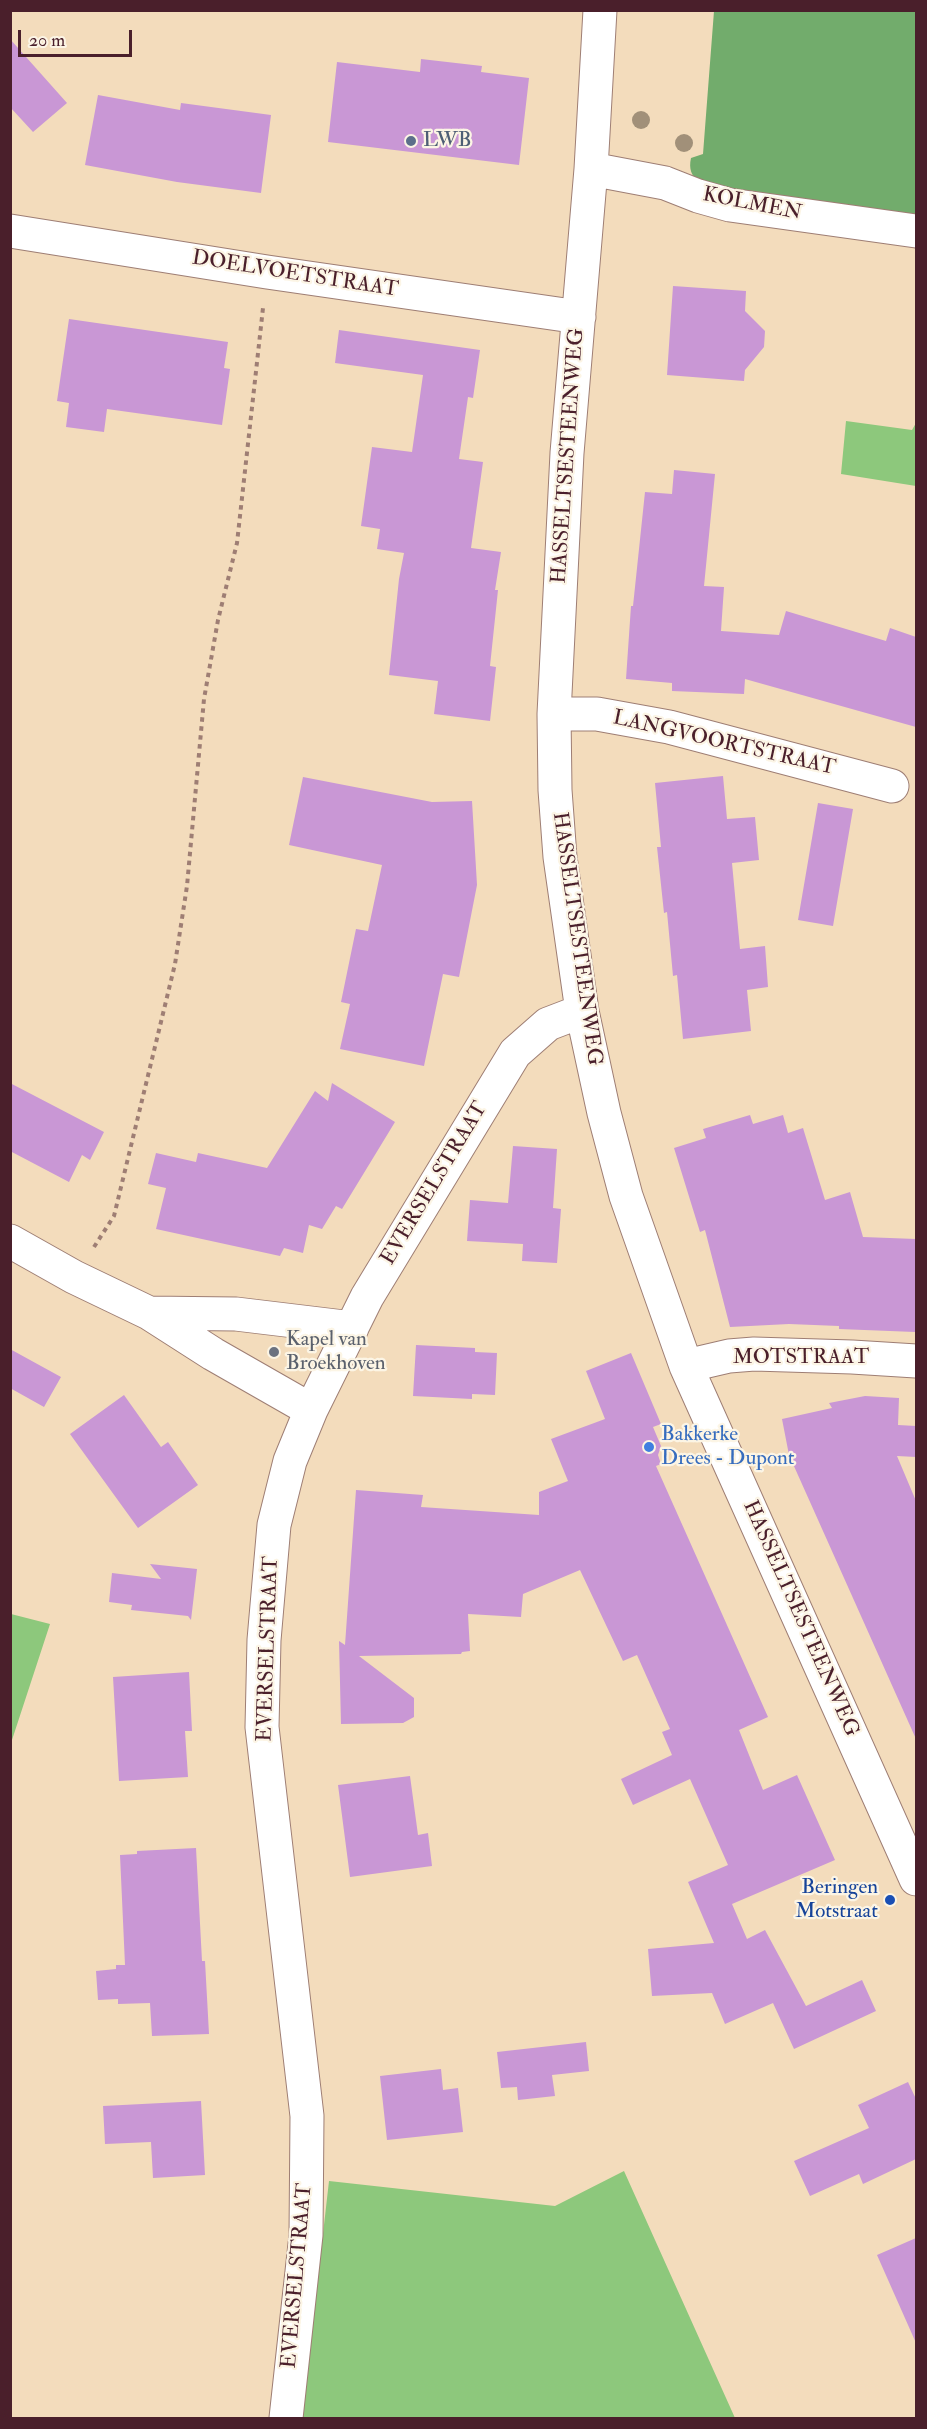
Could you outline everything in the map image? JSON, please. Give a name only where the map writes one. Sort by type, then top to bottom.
[{"type":"street","name":"HASSELTSESTEENWEG","points":[[600,10],[591,169],[566,477],[554,714],[555,790],[560,857],[582,1011],[604,1113],[626,1196],[686,1366],[916,1879]]},
{"type":"street","name":"KOLMEN","points":[[591,169],[665,183],[730,205],[916,231]]},
{"type":"street","name":"DOELVOETSTRAAT","points":[[10,231],[267,272],[579,317]]},
{"type":"street","name":"LANGVOORTSTRAAT","points":[[554,714],[597,714],[669,727],[904,782]]},
{"type":"street","name":"LANGVOORTSTRAAT","points":[[750,732],[904,782]]},
{"type":"street","name":"EVERSELSTRAAT","points":[[286,2418],[306,2235],[307,2116],[262,1726],[264,1640],[273,1525],[290,1461],[311,1410],[367,1297],[514,1053],[548,1024],[582,1011]]},
{"type":"street","points":[[10,1241],[74,1277],[148,1313],[213,1354],[311,1410]]},
{"type":"street","points":[[148,1313],[236,1314],[352,1328]]},
{"type":"street","name":"MOTSTRAAT","points":[[686,1366],[729,1356],[754,1354],[916,1361]]},
{"type":"path","points":[[74,1277],[114,1216],[175,964],[187,886],[204,699],[218,620],[237,543],[267,272]]},
{"type":"green space","points":[[714,11],[916,11],[916,220],[721,193],[694,177],[691,172],[691,158],[703,154]]},
{"type":"green space","points":[[846,421],[912,430],[916,423],[916,486],[841,474]]},
{"type":"green space","points":[[10,1614],[50,1624],[11,1743]]},
{"type":"green space","points":[[624,2171],[735,2418],[302,2418],[329,2181],[555,2206]]},
{"type":"building","points":[[10,39],[67,103],[33,132],[10,107]]},
{"type":"building","points":[[421,59],[482,66],[481,72],[529,78],[519,165],[328,142],[337,62],[420,72]]},
{"type":"building","points":[[98,95],[180,110],[181,103],[271,115],[261,193],[177,182],[85,165]]},
{"type":"building","points":[[673,286],[746,291],[745,311],[765,331],[764,347],[745,370],[744,381],[667,375]]},
{"type":"building","points":[[69,319],[228,342],[224,368],[230,369],[222,425],[107,409],[104,432],[66,427],[69,403],[57,401]]},
{"type":"building","points":[[339,330],[480,350],[473,398],[468,397],[459,459],[483,462],[471,548],[501,552],[495,590],[498,590],[490,666],[496,667],[490,721],[434,714],[438,681],[389,675],[404,553],[377,549],[380,529],[361,526],[372,447],[412,452],[423,375],[335,363]]},
{"type":"building","points":[[674,470],[715,474],[704,586],[724,587],[721,631],[779,635],[786,611],[886,641],[890,628],[916,637],[916,727],[745,679],[744,694],[672,691],[672,683],[626,679],[631,606],[633,606],[645,492],[672,494]]},
{"type":"building","points":[[723,776],[727,819],[755,817],[759,860],[732,863],[740,949],[765,946],[768,987],[747,990],[751,1031],[683,1039],[677,975],[673,976],[667,912],[664,913],[657,847],[661,847],[655,783]]},
{"type":"building","points":[[303,777],[432,802],[472,801],[477,885],[459,977],[443,974],[424,1066],[340,1049],[350,1004],[341,1002],[356,929],[368,931],[382,865],[289,845]]},
{"type":"building","points":[[818,803],[853,809],[833,926],[798,920]]},
{"type":"building","points":[[10,1083],[104,1132],[90,1160],[82,1155],[69,1182],[10,1151]]},
{"type":"building","points":[[332,1083],[395,1122],[342,1209],[336,1206],[322,1229],[309,1225],[303,1253],[284,1248],[280,1256],[156,1229],[166,1188],[148,1184],[156,1153],[196,1162],[198,1153],[267,1168],[315,1091],[328,1101]]},
{"type":"building","points":[[750,1115],[753,1124],[783,1115],[788,1133],[803,1128],[825,1200],[850,1192],[863,1237],[916,1239],[915,1332],[839,1329],[839,1326],[789,1324],[730,1327],[705,1230],[700,1232],[674,1148],[706,1138],[703,1129]]},
{"type":"building","points":[[513,1146],[557,1149],[553,1208],[561,1209],[557,1263],[522,1261],[523,1244],[467,1241],[470,1200],[508,1203]]},
{"type":"building","points":[[416,1345],[475,1348],[475,1352],[497,1353],[495,1395],[472,1394],[472,1399],[413,1396]]},
{"type":"building","points":[[10,1349],[61,1377],[44,1407],[10,1388]]},
{"type":"building","points":[[631,1353],[661,1424],[653,1427],[661,1446],[658,1455],[661,1464],[656,1466],[768,1717],[739,1730],[763,1790],[797,1775],[835,1860],[732,1904],[747,1939],[765,1930],[806,2006],[862,1980],[876,2011],[794,2049],[773,2003],[725,2024],[712,1993],[652,1996],[648,1949],[714,1943],[688,1882],[728,1865],[690,1779],[633,1805],[621,1779],[672,1755],[662,1732],[670,1729],[637,1655],[623,1661],[580,1570],[523,1594],[521,1617],[468,1614],[470,1651],[461,1654],[359,1656],[414,1698],[414,1717],[403,1723],[341,1724],[339,1641],[345,1645],[356,1490],[423,1495],[421,1507],[539,1515],[539,1492],[568,1481],[551,1439],[605,1419],[586,1371]]},
{"type":"building","points":[[124,1395],[161,1447],[168,1442],[198,1485],[138,1528],[70,1434]]},
{"type":"building","points":[[865,1396],[899,1398],[898,1425],[916,1426],[916,1457],[897,1456],[916,1501],[916,1739],[789,1455],[782,1419],[832,1408],[829,1403]]},
{"type":"building","points":[[150,1564],[197,1569],[191,1620],[188,1616],[131,1610],[132,1605],[109,1602],[112,1573],[161,1579]]},
{"type":"building","points":[[189,1672],[192,1731],[185,1731],[188,1777],[119,1781],[113,1677]]},
{"type":"building","points":[[410,1776],[418,1835],[428,1833],[432,1866],[350,1877],[338,1785]]},
{"type":"building","points":[[196,1848],[202,1961],[205,1961],[209,2034],[152,2036],[150,2003],[118,2004],[118,1999],[98,2000],[96,1971],[116,1969],[116,1965],[125,1965],[120,1855],[137,1854],[137,1851]]},
{"type":"building","points":[[586,2042],[589,2071],[552,2075],[555,2096],[518,2100],[517,2087],[501,2088],[497,2052]]},
{"type":"building","points":[[441,2069],[443,2090],[458,2088],[463,2132],[387,2140],[380,2076]]},
{"type":"building","points":[[908,2082],[916,2099],[916,2159],[863,2184],[859,2174],[810,2196],[794,2161],[869,2128],[858,2105]]},
{"type":"building","points":[[201,2101],[205,2175],[153,2178],[151,2142],[105,2144],[103,2106]]},
{"type":"building","points":[[916,2238],[916,2343],[877,2255]]},
{"type":"place","name":"LWB","points":[[411,141]]},
{"type":"place","name":"Kapel van Broekhoven","points":[[274,1352]]},
{"type":"place","name":"Bakkerke Drees - Dupont","points":[[649,1447]]},
{"type":"place","name":"Beringen Motstraat","points":[[890,1900]]}]
